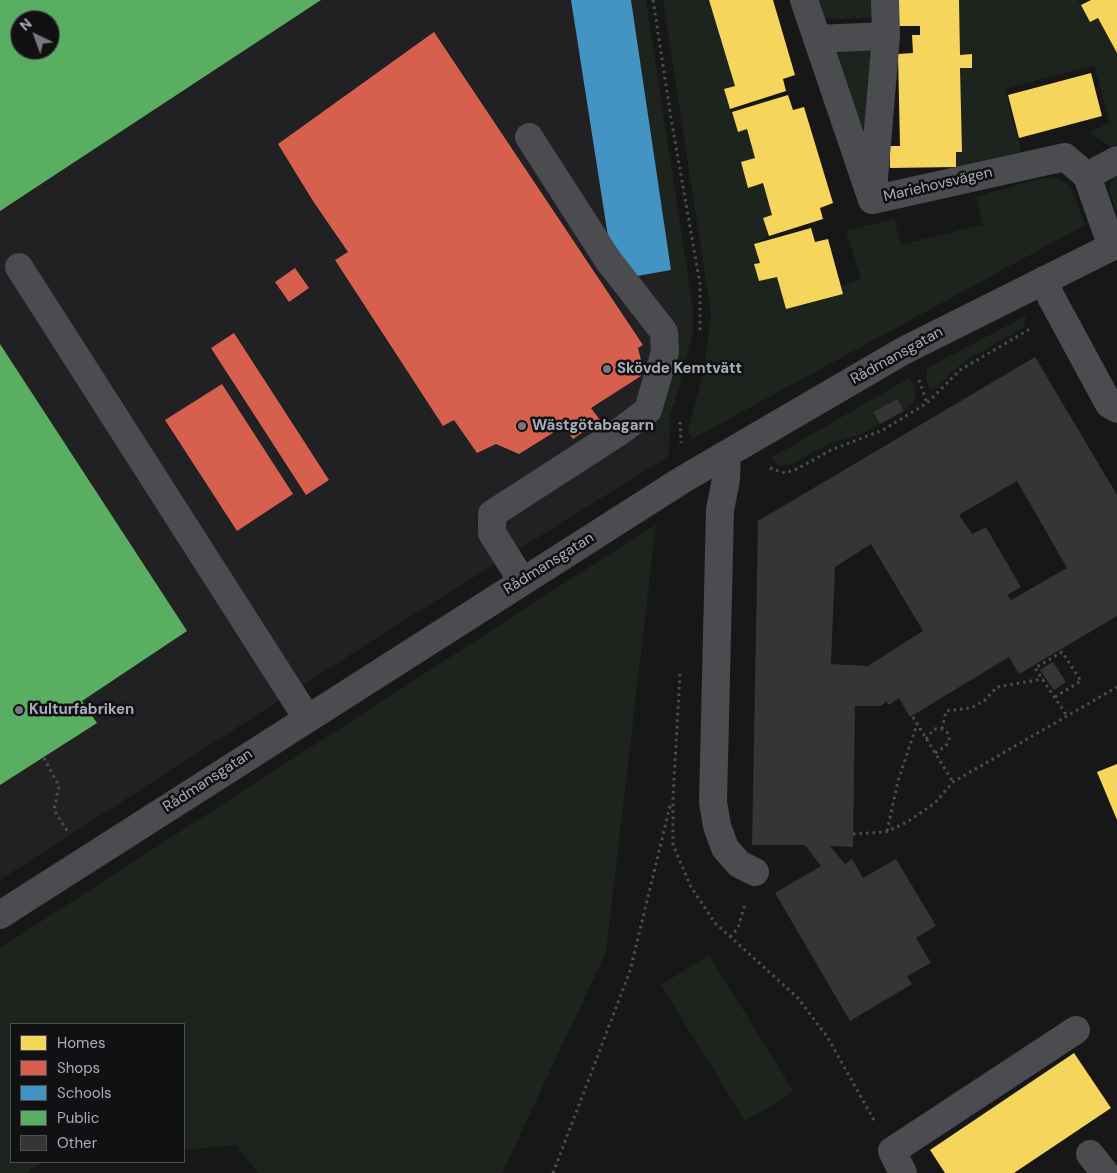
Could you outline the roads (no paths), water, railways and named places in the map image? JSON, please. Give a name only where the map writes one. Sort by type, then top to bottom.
[{"type":"street","name":"Mariehovsvägen","points":[[804,0],[872,200],[1065,157],[1086,176],[1114,245]]},
{"type":"street","points":[[872,200],[886,36],[885,0]]},
{"type":"street","points":[[817,39],[886,36]]},
{"type":"street","points":[[522,581],[492,533],[492,514],[622,430],[648,410],[665,352],[664,332],[608,260],[530,137]]},
{"type":"street","points":[[1086,176],[1117,160]]},
{"type":"street","name":"Rådmansgatan","points":[[0,915],[648,500],[726,467],[903,351],[1114,245]]},
{"type":"street","points":[[20,267],[307,718]]},
{"type":"street","points":[[1044,280],[1059,312],[1109,404],[1117,409]]},
{"type":"street","points":[[726,467],[720,510],[713,802],[717,826],[725,848],[738,864],[755,872]]},
{"type":"street","points":[[897,1162],[1076,1030]]},
{"type":"place","name":"Skövde Kemtvätt","points":[[607,369]]},
{"type":"place","name":"Wästgötabagarn","points":[[522,426]]},
{"type":"place","name":"Kulturfabriken","points":[[19,710]]}]
